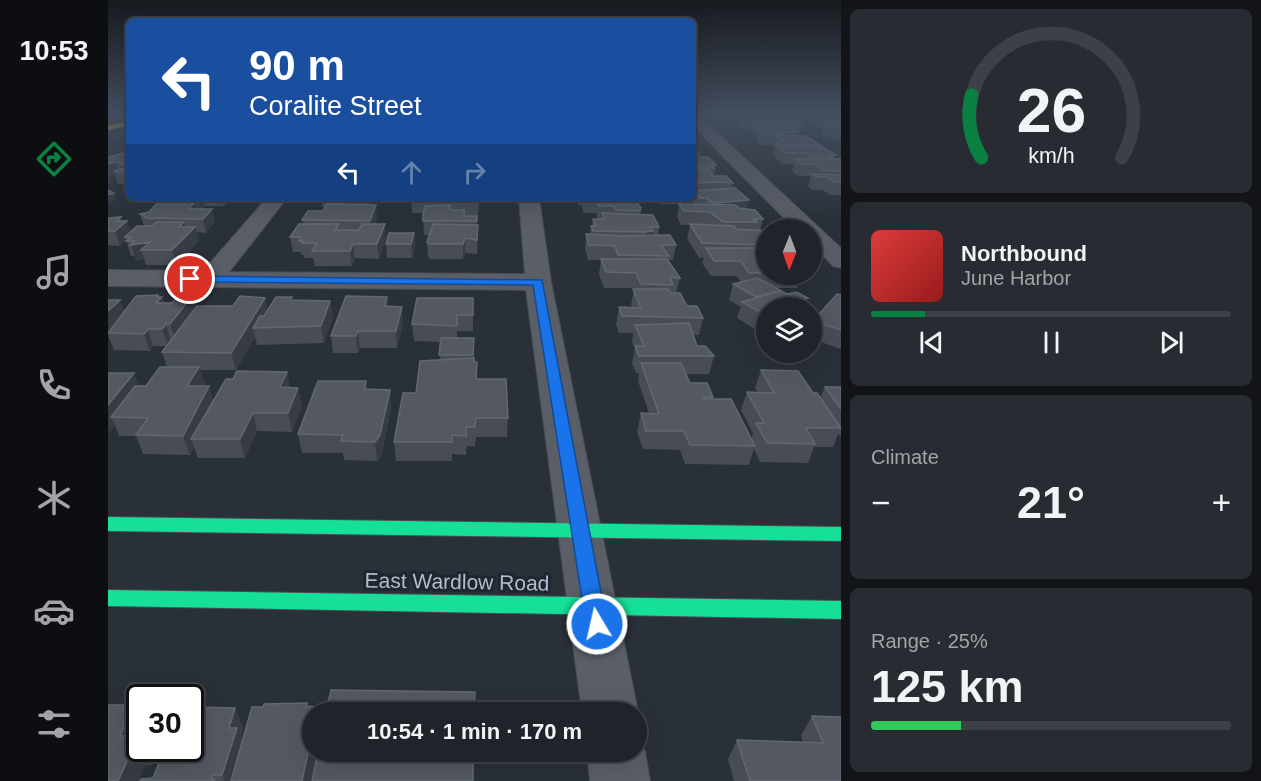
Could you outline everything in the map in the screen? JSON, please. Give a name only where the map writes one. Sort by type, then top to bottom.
[{"type":"main road","points":[[108,524],[841,534]]},
{"type":"main road","name":"East Wardlow Road","points":[[108,598],[841,610]]},
{"type":"street","points":[[725,148],[798,219]]},
{"type":"street","points":[[210,279],[275,201]]},
{"type":"street","points":[[528,201],[538,282],[609,702]]},
{"type":"street","points":[[822,243],[841,261]]},
{"type":"street","points":[[108,278],[538,282]]},
{"type":"street","points":[[617,762],[620,781]]},
{"type":"building","points":[[780,148],[825,148],[836,155],[829,155],[833,158],[812,158],[805,153],[786,153]]},
{"type":"building","points":[[126,153],[126,166],[116,162],[108,164],[108,157]]},
{"type":"building","points":[[696,157],[708,157],[716,165],[711,165],[714,168],[696,168]]},
{"type":"building","points":[[795,159],[841,159],[841,171],[824,171],[814,164],[801,164]]},
{"type":"building","points":[[126,168],[126,173],[114,171]]},
{"type":"building","points":[[696,170],[709,170],[713,176],[726,176],[733,183],[696,183]]},
{"type":"building","points":[[812,174],[841,175],[841,182],[834,182],[827,177],[816,177]]},
{"type":"building","points":[[735,188],[749,200],[710,202],[707,198],[700,198],[696,191]]},
{"type":"building","points":[[159,201],[196,201],[188,209],[212,209],[203,219],[147,218],[140,214],[149,212]]},
{"type":"building","points":[[597,201],[636,201],[641,208],[640,211],[616,210],[614,206],[599,206]]},
{"type":"building","points":[[327,204],[376,205],[370,221],[302,220],[308,211],[323,211]]},
{"type":"building","points":[[679,204],[735,205],[739,208],[755,210],[763,219],[754,219],[756,222],[723,222],[710,212],[684,211]]},
{"type":"building","points":[[450,205],[450,210],[464,210],[464,216],[477,216],[477,221],[423,221],[425,206]]},
{"type":"building","points":[[602,213],[653,215],[659,227],[650,227],[653,231],[646,232],[593,231],[591,226],[595,226],[593,219],[605,219]]},
{"type":"building","points":[[121,217],[117,221],[127,221],[115,231],[108,231],[108,218]]},
{"type":"building","points":[[157,222],[184,222],[179,227],[195,227],[172,250],[141,250],[150,242],[131,245],[135,241],[126,241],[131,237],[125,237],[137,226],[152,226]]},
{"type":"building","points":[[299,224],[339,224],[335,230],[359,230],[362,224],[385,224],[377,244],[353,244],[350,251],[312,251],[317,243],[302,243],[303,241],[299,241],[301,237],[290,237]]},
{"type":"building","points":[[433,224],[478,225],[477,240],[465,238],[463,244],[429,244],[427,242]]},
{"type":"building","points":[[690,224],[734,226],[736,229],[756,230],[756,245],[702,243]]},
{"type":"building","points":[[389,233],[414,233],[411,244],[386,244]]},
{"type":"building","points":[[586,234],[670,235],[676,245],[661,245],[669,256],[618,255],[615,246],[589,245]]},
{"type":"building","points":[[706,248],[756,248],[756,273],[749,273],[741,261],[714,261]]},
{"type":"building","points":[[601,259],[667,259],[680,278],[670,277],[673,285],[641,284],[636,273],[606,272]]},
{"type":"building","points":[[756,278],[756,285],[770,285],[780,290],[756,297],[733,284]]},
{"type":"building","points":[[633,289],[668,289],[670,293],[680,293],[687,306],[697,306],[703,318],[622,316],[619,307],[641,308]]},
{"type":"building","points":[[781,291],[793,297],[760,297]]},
{"type":"building","points":[[796,292],[806,297],[794,297],[788,294]]},
{"type":"building","points":[[837,294],[841,295],[841,330],[822,324],[822,311]]},
{"type":"building","points":[[158,295],[157,297],[162,297],[156,303],[172,303],[178,295],[193,295],[170,324],[166,324],[162,329],[148,329],[144,334],[108,333],[136,296]]},
{"type":"building","points":[[240,296],[265,298],[231,353],[162,352],[197,306],[233,306]]},
{"type":"building","points":[[346,296],[387,297],[385,306],[402,307],[396,331],[358,331],[356,336],[331,336]]},
{"type":"building","points":[[276,297],[292,297],[290,300],[330,301],[321,326],[253,328]]},
{"type":"building","points":[[417,298],[473,298],[473,315],[457,315],[457,326],[412,324]]},
{"type":"building","points":[[756,298],[756,310],[742,302]]},
{"type":"building","points":[[108,300],[120,300],[108,311]]},
{"type":"building","points":[[689,323],[697,346],[705,346],[714,356],[639,356],[635,346],[644,346],[635,325]]},
{"type":"building","points":[[441,338],[474,338],[473,355],[439,355]]},
{"type":"building","points":[[474,358],[474,362],[477,362],[476,379],[506,379],[508,418],[476,418],[475,427],[466,427],[466,436],[452,435],[452,442],[394,442],[403,393],[416,393],[420,361]]},
{"type":"building","points":[[641,363],[681,363],[690,383],[707,383],[713,397],[703,397],[704,399],[731,399],[755,446],[690,445],[684,431],[646,431],[641,413],[659,414]]},
{"type":"building","points":[[160,367],[199,367],[187,386],[209,386],[183,436],[136,435],[148,418],[111,417],[135,386],[146,386]]},
{"type":"building","points":[[761,370],[798,371],[813,393],[817,393],[841,428],[806,428],[815,444],[767,443],[756,423],[764,423],[747,392],[774,393]]},
{"type":"building","points":[[237,371],[287,372],[280,387],[298,388],[288,413],[253,413],[240,439],[191,439],[226,379],[233,379]]},
{"type":"building","points":[[108,373],[134,373],[108,405]]},
{"type":"building","points":[[318,381],[366,381],[364,389],[390,390],[380,435],[375,442],[341,441],[343,435],[298,434]]},
{"type":"building","points":[[825,387],[841,387],[841,409]]},
{"type":"building","points":[[331,690],[475,692],[474,702],[328,702]]},
{"type":"building","points":[[302,703],[302,762],[306,762],[302,781],[231,781],[252,707],[263,707],[264,704]]},
{"type":"building","points":[[108,705],[125,705],[123,710],[126,710],[126,722],[120,736],[126,736],[127,762],[118,781],[108,781]]},
{"type":"building","points":[[204,707],[235,708],[229,728],[237,728],[222,775],[212,775],[211,779],[214,781],[140,781],[153,778],[159,762],[204,762]]},
{"type":"building","points":[[812,716],[841,717],[841,781],[750,781],[737,740],[823,743]]},
{"type":"building","points":[[316,762],[473,762],[473,781],[312,781]]},
{"type":"traffic: fast","points":[[108,524],[841,534]]},
{"type":"traffic: fast","points":[[108,598],[841,610]]},
{"type":"route","points":[[190,279],[538,282],[597,624]]}]
